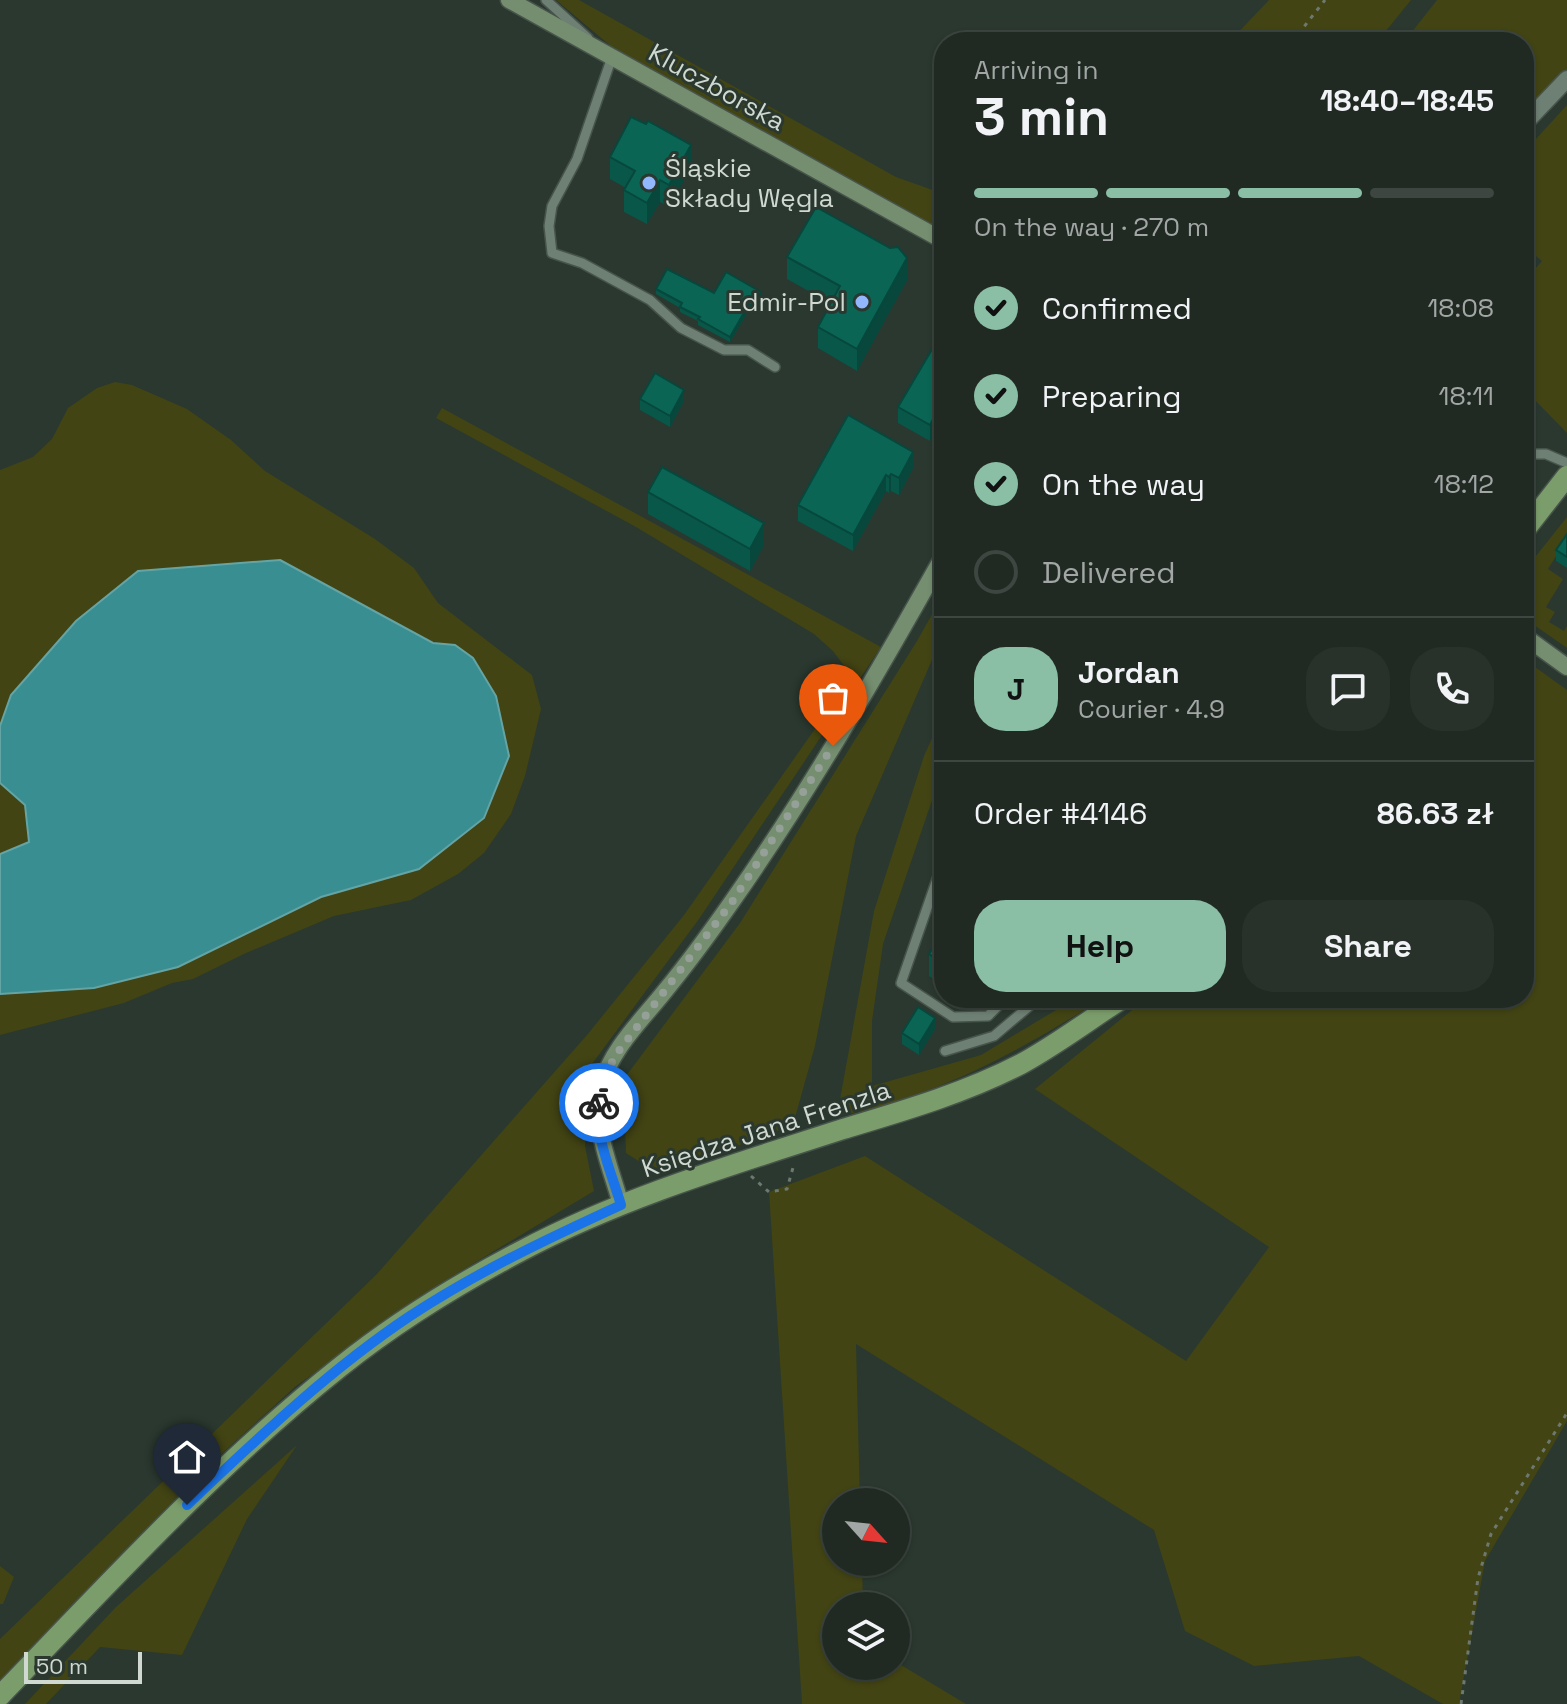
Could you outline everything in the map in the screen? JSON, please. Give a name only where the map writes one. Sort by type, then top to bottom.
[{"type":"main road","points":[[1534,518],[1567,476]]},
{"type":"main road","name":"Księdza Jana Frenzla","points":[[0,1696],[148,1543],[266,1430],[340,1366],[411,1315],[522,1250],[621,1205],[943,1097],[1021,1064],[1108,1008]]},
{"type":"street","name":"Kluczborska","points":[[509,0],[934,235]]},
{"type":"street","points":[[1534,114],[1567,79]]},
{"type":"street","points":[[621,1205],[597,1112],[600,1090],[608,1068],[630,1034],[704,941],[762,857],[847,724],[934,572]]},
{"type":"street","points":[[1534,643],[1567,667]]},
{"type":"lane","points":[[546,0],[608,55],[577,159],[552,206],[549,226],[552,253],[582,263],[650,300],[681,328],[724,350],[748,350],[775,367]]},
{"type":"lane","points":[[1534,454],[1546,454],[1567,463]]},
{"type":"lane","points":[[934,888],[901,983],[934,1005]]},
{"type":"lane","points":[[939,1008],[953,1017],[988,1016],[996,1008]]},
{"type":"lane","points":[[945,1051],[994,1036],[1027,1008]]},
{"type":"path","points":[[1300,32],[1325,0]]},
{"type":"path","points":[[748,1174],[769,1192],[787,1189],[796,1155]]},
{"type":"path","points":[[1461,1704],[1478,1578],[1491,1534],[1567,1413]]},
{"type":"shaded area","points":[[556,0],[579,0],[896,177],[934,190],[934,226],[612,47]]},
{"type":"shaded area","points":[[1269,0],[1411,0],[1385,32],[1239,32]]},
{"type":"shaded area","points":[[1437,0],[1567,0],[1567,70],[1534,105],[1534,32],[1412,32]]},
{"type":"shaded area","points":[[1567,105],[1567,433],[1534,399],[1534,270],[1542,261],[1534,254],[1534,141]]},
{"type":"shaded area","points":[[115,382],[132,385],[187,409],[231,440],[265,471],[375,539],[414,568],[438,603],[532,675],[541,709],[525,776],[511,814],[484,853],[458,874],[411,900],[334,916],[193,979],[172,983],[124,1003],[0,1035],[0,994],[94,988],[178,967],[321,897],[419,869],[455,645],[433,643],[11,695],[0,726],[0,470],[33,457],[52,439],[68,408],[97,388]]},
{"type":"shaded area","points":[[442,408],[881,647],[699,919],[589,1068],[585,1146],[594,1191],[441,1283],[296,1386],[217,1458],[0,1681],[0,1639],[376,1275],[587,1035],[684,915],[824,716],[841,680],[845,667],[814,634],[636,527],[436,418]]},
{"type":"shaded area","points":[[1567,517],[1567,539],[1548,569],[1563,579],[1546,607],[1555,612],[1549,622],[1564,631],[1567,626],[1567,648],[1534,625],[1534,558]]},
{"type":"shaded area","points":[[934,611],[934,655],[856,836],[815,1046],[793,1125],[660,1175],[626,1153],[623,1080],[740,923]]},
{"type":"shaded area","points":[[1534,666],[1567,690],[1567,1421],[1485,1561],[1459,1704],[1443,1704],[1359,1656],[1254,1666],[1185,1631],[1154,1530],[856,1344],[860,1488],[822,1488],[822,1576],[862,1576],[863,1592],[822,1592],[822,1680],[910,1680],[910,1670],[966,1704],[802,1704],[769,1192],[865,1156],[1186,1361],[1269,1247],[1035,1089],[1135,1008],[1534,1008]]},
{"type":"shaded area","points":[[934,734],[934,794],[883,944],[872,1021],[872,1086],[981,1055],[1059,1008],[1087,1008],[976,1070],[907,1098],[837,1116],[874,911]]},
{"type":"shaded area","points":[[0,783],[26,805],[29,843],[0,854]]},
{"type":"shaded area","points":[[297,1445],[247,1519],[182,1655],[100,1647],[46,1704],[25,1704],[116,1607]]},
{"type":"shaded area","points":[[0,1566],[14,1577],[3,1604],[0,1604]]},
{"type":"water","points":[[280,560],[433,643],[455,645],[473,658],[496,696],[509,756],[484,818],[419,869],[321,897],[178,967],[94,988],[0,994],[0,854],[29,842],[25,805],[0,783],[0,726],[11,695],[76,621],[138,571]]},
{"type":"building","points":[[631,117],[646,124],[648,121],[691,145],[669,185],[660,180],[647,203],[624,190],[635,171],[610,157]]},
{"type":"building","name":"Edmir-Pol","points":[[816,207],[890,248],[898,247],[907,258],[857,349],[818,327],[840,286],[787,257]]},
{"type":"building","points":[[667,269],[714,293],[726,272],[761,292],[753,306],[749,304],[730,337],[680,307],[682,303],[656,289]]},
{"type":"building","points":[[934,346],[934,418],[930,425],[898,407]]},
{"type":"building","points":[[655,373],[684,390],[670,416],[640,399]]},
{"type":"building","points":[[848,415],[913,452],[899,478],[886,475],[853,535],[798,505]]},
{"type":"building","points":[[662,467],[764,523],[750,549],[648,492]]},
{"type":"building","points":[[1567,534],[1567,557],[1556,550]]},
{"type":"building","points":[[918,1007],[935,1018],[919,1044],[902,1033]]},
{"type":"way so far","points":[[599,1103],[604,1078],[615,1056],[732,902],[833,746]]},
{"type":"place","name":"Śląskie Składy Węgla","points":[[649,183]]},
{"type":"place","name":"Edmir-Pol","points":[[862,302]]},
{"type":"route","points":[[187,1505],[340,1366],[411,1315],[522,1250],[621,1205],[601,1135],[597,1112],[599,1103]]}]
